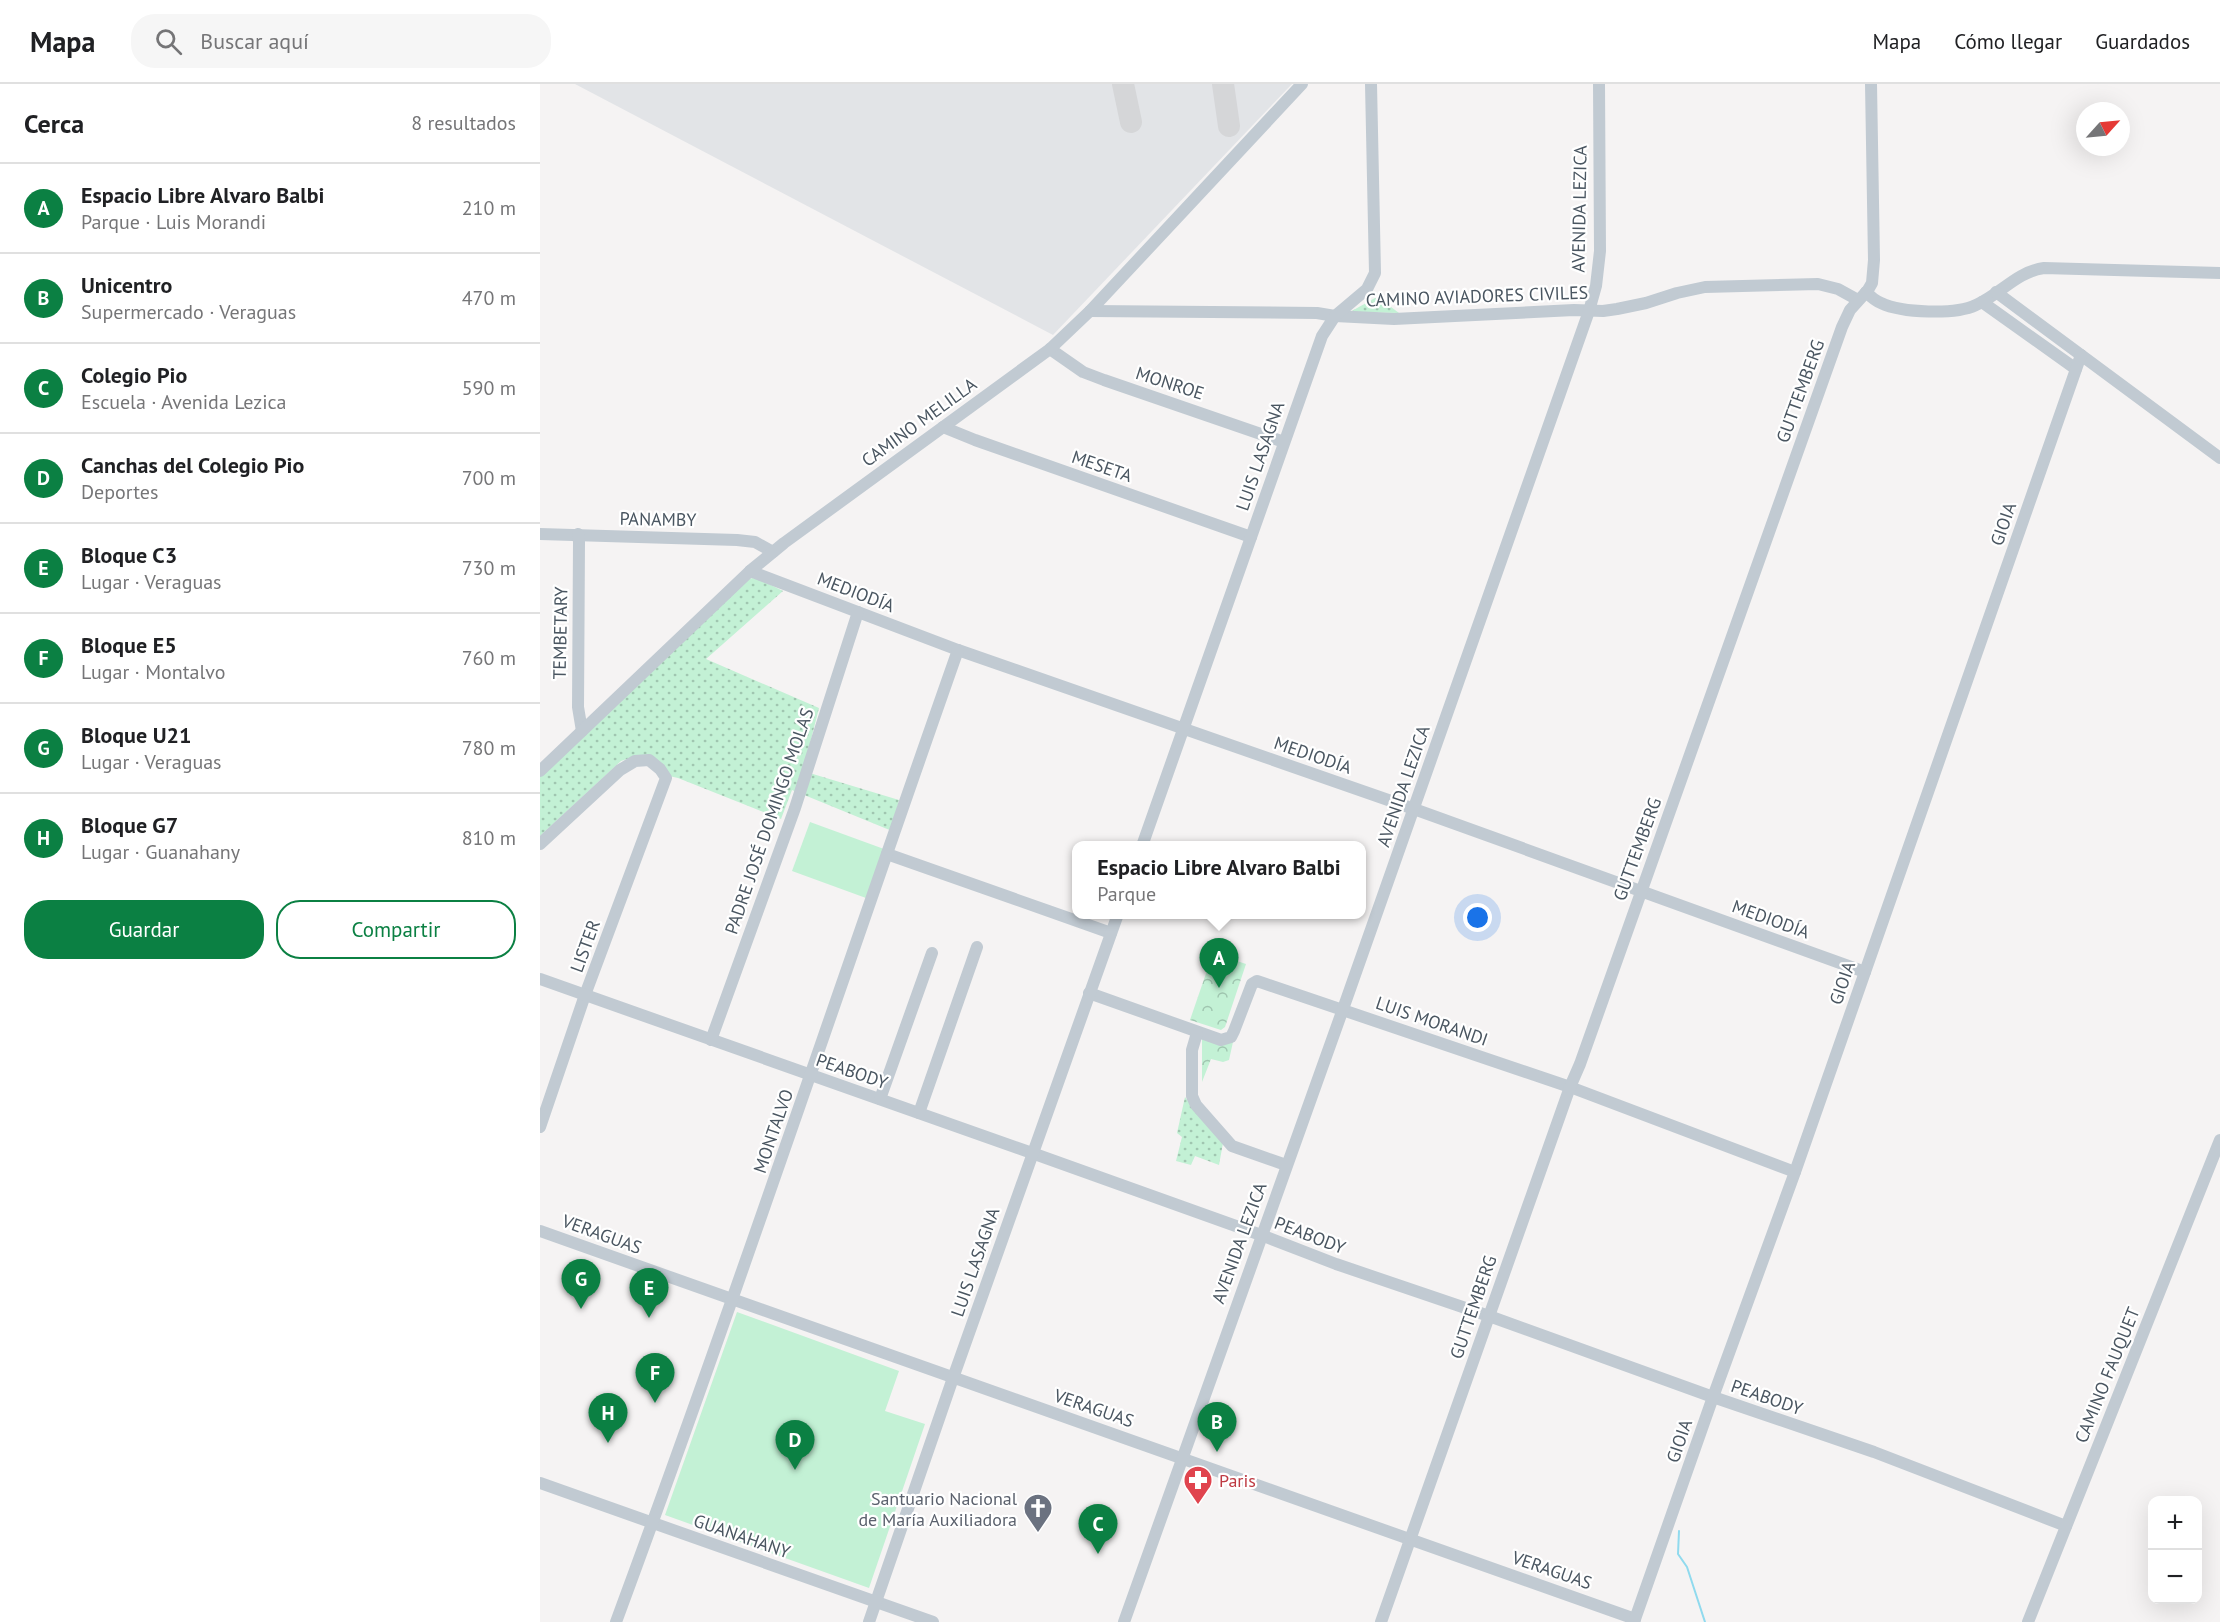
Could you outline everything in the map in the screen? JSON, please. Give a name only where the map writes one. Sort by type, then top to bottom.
[{"type":"street","name":"CAMINO MELILLA","points":[[540,771],[750,571],[1050,348],[1090,311],[1302,84]]},
{"type":"street","name":"LUIS LASAGNA","points":[[1144,841],[1322,336],[1335,316],[1367,289],[1375,273],[1371,84]]},
{"type":"street","name":"AVENIDA LEZICA","points":[[1124,1622],[1589,311],[1596,286],[1600,251],[1599,84]]},
{"type":"street","name":"GUTTEMBERG","points":[[1381,1622],[1842,327],[1850,309],[1872,283],[1874,275],[1871,84]]},
{"type":"street","name":"CAMINO AVIADORES CIVILES","points":[[1090,311],[1317,312],[1335,316],[1394,320],[1602,311],[1629,307],[1705,287],[1818,284],[1912,310],[1962,310],[1982,302],[2025,273],[2044,268],[2220,273]]},
{"type":"street","points":[[1996,292],[2220,458]]},
{"type":"street","points":[[1982,302],[2076,369]]},
{"type":"street","name":"MONROE","points":[[1050,348],[1083,372],[1284,442]]},
{"type":"street","name":"GIOIA","points":[[1635,1620],[1795,1172],[2081,355]]},
{"type":"street","name":"MESETA","points":[[943,426],[975,440],[1251,537]]},
{"type":"street","name":"PANAMBY","points":[[540,534],[737,540],[755,542],[773,552]]},
{"type":"street","name":"TEMBETARY","points":[[578,534],[578,707],[582,731]]},
{"type":"street","name":"MEDIODÍA","points":[[750,571],[958,650],[1414,809],[1865,972]]},
{"type":"street","name":"PADRE JOSÉ DOMINGO MOLAS","points":[[711,1040],[795,808],[858,612]]},
{"type":"street","name":"MONTALVO","points":[[616,1622],[733,1300],[958,650]]},
{"type":"street","name":"LISTER","points":[[540,844],[620,770],[635,761],[649,760],[660,768],[666,778],[585,995],[540,1127]]},
{"type":"street","points":[[886,854],[1111,933]]},
{"type":"street","name":"LUIS LASAGNA","points":[[869,1622],[1032,1153],[1116,919]]},
{"type":"street","points":[[919,1113],[977,947]]},
{"type":"street","points":[[880,1099],[932,953]]},
{"type":"street","name":"PEABODY","points":[[540,979],[1032,1153],[1336,1264],[1874,1452],[2066,1526]]},
{"type":"street","name":"LUIS MORANDI","points":[[1089,993],[1221,1040],[1231,1037],[1252,984],[1257,981],[1570,1087],[1795,1172]]},
{"type":"street","points":[[1197,1032],[1192,1050],[1192,1096],[1196,1105],[1230,1144],[1286,1165]]},
{"type":"street","name":"CAMINO FAUQUET","points":[[2028,1622],[2220,1140]]},
{"type":"street","name":"VERAGUAS","points":[[540,1231],[1635,1620]]},
{"type":"street","name":"GUANAHANY","points":[[540,1483],[933,1622]]},
{"type":"shaded area","points":[[575,84],[1292,84],[1053,335]]},
{"type":"green space","points":[[1379,298],[1399,313],[1350,312]]},
{"type":"green space","points":[[752,578],[783,591],[706,659],[819,708],[803,771],[899,800],[892,831],[792,790],[781,819],[669,776],[636,756],[621,761],[540,836],[540,776],[745,581]]},
{"type":"green space","points":[[810,822],[884,849],[866,898],[792,871]]},
{"type":"green space","points":[[1213,953],[1246,964],[1225,1027],[1221,1030],[1190,1020]]},
{"type":"green space","points":[[1202,1037],[1233,1042],[1229,1060],[1223,1062],[1211,1059],[1202,1082]]},
{"type":"green space","points":[[1185,1097],[1223,1143],[1219,1165],[1195,1156],[1191,1165],[1176,1161],[1182,1137],[1177,1133]]},
{"type":"green space","points":[[737,1312],[899,1371],[885,1411],[925,1424],[869,1588],[665,1515]]},
{"type":"waterway","points":[[1679,1531],[1678,1554],[1687,1567],[1705,1622]]},
{"type":"taxiway","points":[[1123,84],[1131,122]]},
{"type":"taxiway","points":[[1223,84],[1229,126]]},
{"type":"place","name":"Espacio Libre Alvaro Balbi","points":[[1219,988]]},
{"type":"place","name":"Bloque U21","points":[[581,1309]]},
{"type":"place","name":"Bloque C3","points":[[649,1318]]},
{"type":"place","name":"Bloque E5","points":[[655,1403]]},
{"type":"place","name":"Bloque G7","points":[[608,1443]]},
{"type":"place","name":"Unicentro","points":[[1217,1452]]},
{"type":"place","name":"Canchas del Colegio Pio","points":[[795,1470]]},
{"type":"place","name":"Paris","points":[[1198,1506]]},
{"type":"place","name":"Santuario Nacional de María Auxiliadora","points":[[1038,1534]]},
{"type":"place","name":"Colegio Pio","points":[[1098,1554]]}]
